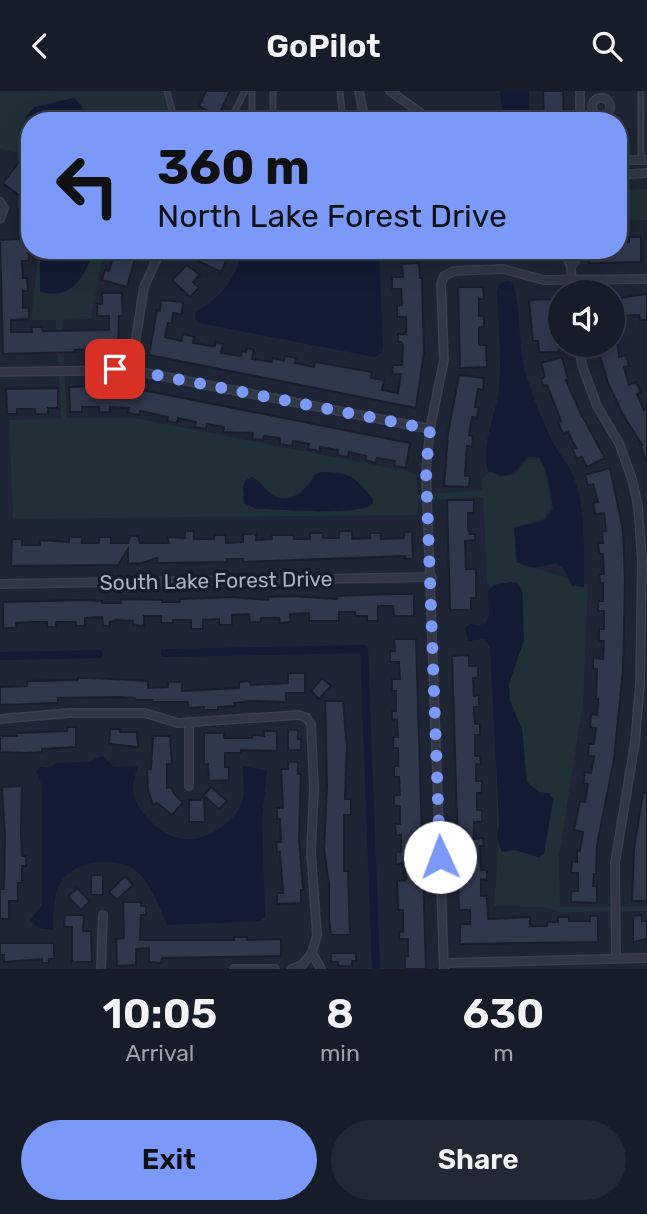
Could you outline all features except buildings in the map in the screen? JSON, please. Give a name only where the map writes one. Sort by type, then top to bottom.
[{"type":"street","points":[[359,91],[363,112]]},
{"type":"street","points":[[360,101],[367,91]]},
{"type":"street","points":[[390,91],[419,112]]},
{"type":"street","points":[[580,91],[580,112]]},
{"type":"street","points":[[594,112],[592,109],[595,101],[603,95],[611,107],[609,112]]},
{"type":"street","points":[[644,160],[644,173]]},
{"type":"street","points":[[0,202],[4,213],[0,219]]},
{"type":"street","points":[[131,370],[144,288],[157,259]]},
{"type":"street","points":[[568,259],[571,280],[647,279]]},
{"type":"street","points":[[571,267],[575,259]]},
{"type":"street","points":[[548,280],[503,269],[454,271],[444,276],[441,285],[444,360],[430,429],[426,470],[432,577],[444,966],[647,958]]},
{"type":"street","points":[[581,357],[597,406],[619,443],[632,479],[638,506],[642,560],[640,684],[635,742],[615,863],[616,958]]},
{"type":"street","points":[[0,372],[131,370],[430,429]]},
{"type":"street","name":"South Lake Forest Drive","points":[[0,584],[432,577]]},
{"type":"street","points":[[0,719],[71,713],[145,713],[178,723],[299,715],[307,718],[311,724],[314,788],[311,852],[317,935],[312,953],[302,965],[292,969]]},
{"type":"street","points":[[189,722],[190,786]]},
{"type":"street","points":[[102,969],[103,915]]},
{"type":"street","points":[[312,953],[321,969]]},
{"type":"street","points":[[234,969],[275,969]]},
{"type":"lane","points":[[167,91],[171,112]]},
{"type":"lane","points":[[234,112],[245,91]]},
{"type":"lane","points":[[252,91],[252,112]]},
{"type":"lane","points":[[273,91],[273,112]]},
{"type":"lane","points":[[340,91],[341,112]]},
{"type":"lane","points":[[641,91],[644,160]]},
{"type":"shaded area","points":[[0,91],[172,91],[172,112],[21,112],[21,154],[0,149]]},
{"type":"shaded area","points":[[647,189],[647,220],[627,221],[627,190]]},
{"type":"shaded area","points":[[38,259],[102,259],[91,319],[62,320],[67,418],[134,418],[416,473],[418,495],[482,490],[482,478],[491,471],[499,477],[514,475],[528,459],[539,459],[544,468],[551,506],[544,519],[514,527],[516,562],[588,585],[583,703],[559,856],[560,907],[647,906],[647,911],[560,912],[543,907],[494,906],[498,858],[492,588],[487,582],[483,497],[419,501],[417,515],[13,519],[9,420],[61,418],[56,320],[31,320]]},
{"type":"water","points":[[500,91],[529,91],[529,112],[503,112]]},
{"type":"water","points":[[74,98],[84,112],[30,112],[34,107]]},
{"type":"water","points":[[42,259],[90,259],[76,284],[68,290],[51,294],[40,291],[40,262]]},
{"type":"water","points":[[241,259],[379,259],[383,347],[381,353],[375,357],[199,323],[195,319],[196,312],[214,299],[236,271]]},
{"type":"water","points":[[507,281],[513,283],[516,294],[522,354],[530,386],[553,443],[571,471],[577,488],[583,530],[584,587],[572,586],[563,568],[555,563],[531,567],[517,562],[514,528],[544,521],[553,509],[547,476],[539,457],[528,457],[515,471],[507,475],[488,471],[486,448],[498,397],[500,374],[497,292],[500,284]]},
{"type":"water","points":[[320,472],[351,477],[373,499],[372,505],[349,510],[316,511],[256,509],[244,503],[243,486],[246,480],[252,477],[275,497],[289,498],[301,492],[314,475]]},
{"type":"water","points":[[518,583],[522,590],[524,640],[509,684],[510,701],[522,729],[527,782],[539,792],[549,793],[553,799],[544,854],[539,857],[514,850],[502,852],[497,838],[499,823],[490,647],[484,639],[468,641],[465,628],[470,624],[486,623],[489,616],[488,591],[494,585]]},
{"type":"water","points":[[102,756],[114,767],[138,766],[133,788],[143,813],[158,828],[184,839],[211,833],[235,815],[243,799],[243,766],[267,771],[262,819],[265,917],[260,921],[167,925],[154,895],[134,869],[101,861],[83,865],[65,877],[56,894],[53,930],[38,928],[30,920],[42,905],[42,786],[36,771],[40,767],[50,768],[56,763],[89,762]]},
{"type":"waterway","points":[[165,653],[364,649],[376,969]]},
{"type":"waterway","points":[[0,656],[99,654]]},
{"type":"route","points":[[115,369],[430,429],[426,470],[432,577],[440,857]]}]
